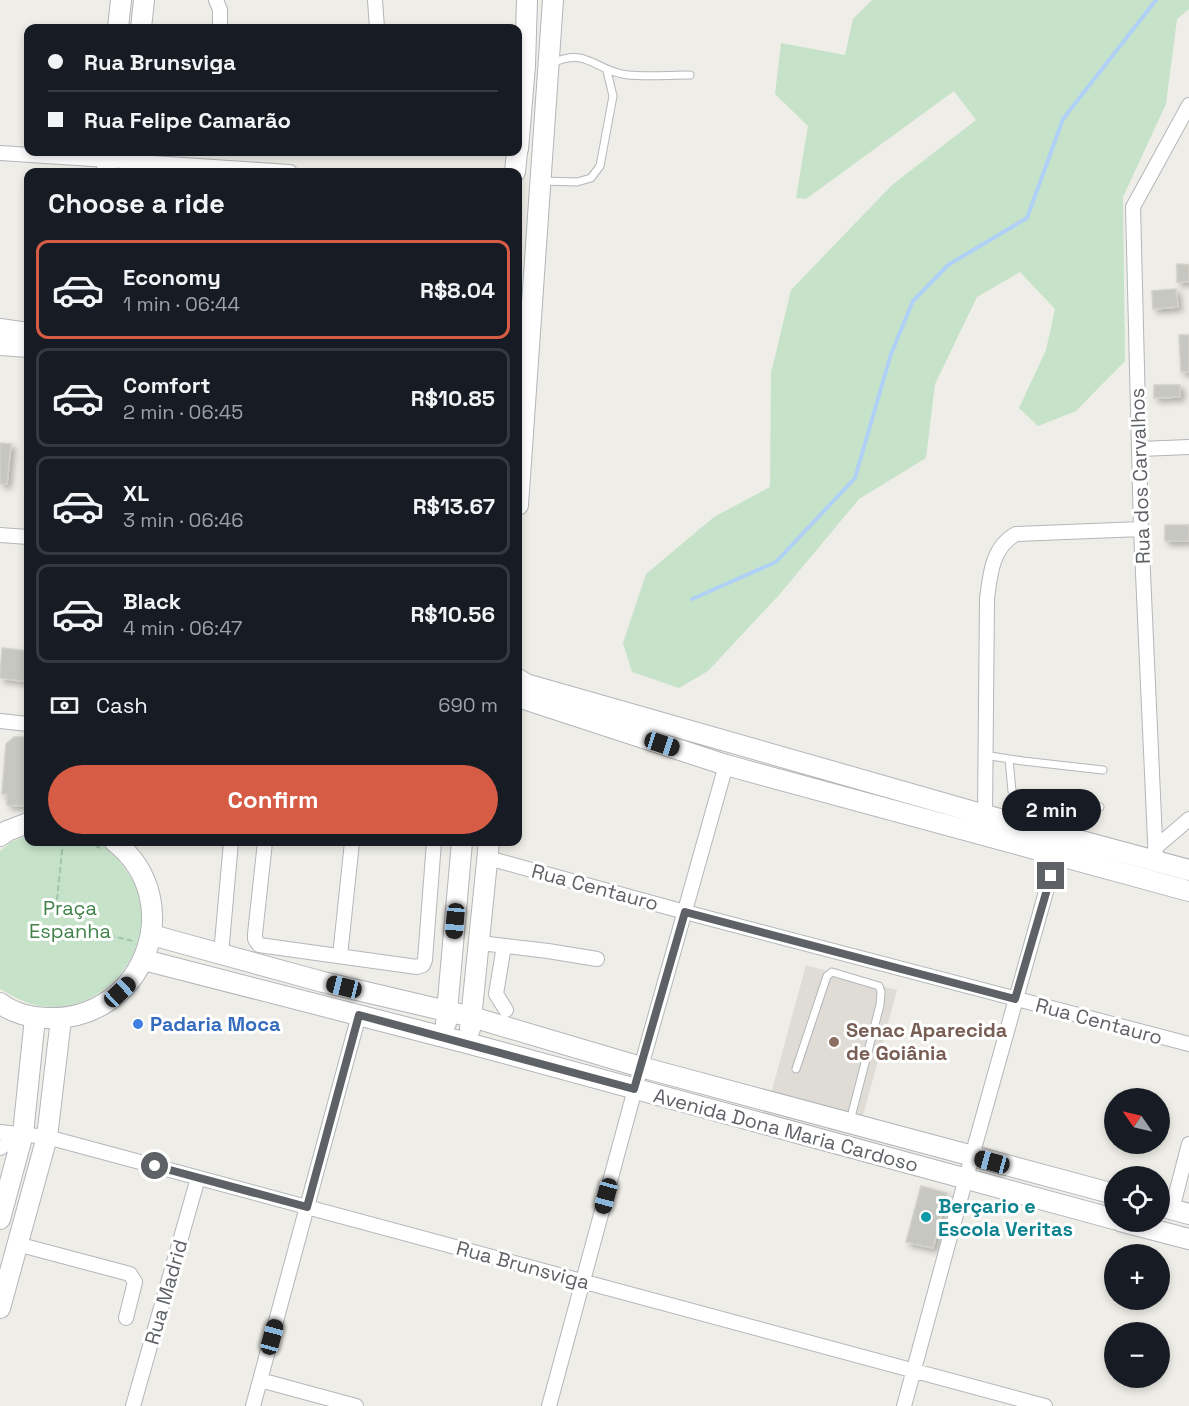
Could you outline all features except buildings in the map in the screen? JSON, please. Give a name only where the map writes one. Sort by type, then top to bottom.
[{"type":"street","points":[[118,24],[121,0]]},
{"type":"street","points":[[141,24],[144,0]]},
{"type":"street","points":[[216,0],[220,10],[220,24]]},
{"type":"street","points":[[375,0],[376,24]]},
{"type":"street","points":[[522,55],[527,0]]},
{"type":"street","points":[[522,369],[541,181],[553,0]]},
{"type":"street","points":[[522,66],[550,64]]},
{"type":"street","name":"Rua dos Carvalhos","points":[[1155,855],[1141,529],[1132,207],[1189,105]]},
{"type":"street","points":[[0,153],[24,155]]},
{"type":"street","points":[[36,156],[222,168]]},
{"type":"street","points":[[0,329],[24,332]]},
{"type":"street","points":[[0,345],[24,347]]},
{"type":"street","points":[[1140,449],[1189,447]]},
{"type":"street","points":[[985,815],[987,599],[991,570],[1000,548],[1016,534],[1141,529]]},
{"type":"street","points":[[0,535],[24,537]]},
{"type":"street","points":[[522,682],[985,815],[1155,855],[1189,870]]},
{"type":"street","points":[[522,698],[726,765],[1189,891]]},
{"type":"street","points":[[0,721],[24,724]]},
{"type":"street","points":[[549,1406],[634,1089],[726,765]]},
{"type":"street","points":[[1155,855],[1189,819]]},
{"type":"street","points":[[0,836],[24,825]]},
{"type":"street","points":[[0,1003],[4,1007],[35,1018],[61,1019],[87,1013],[110,1001],[130,983],[144,946],[152,905],[143,876],[127,851],[109,846]]},
{"type":"street","points":[[221,954],[231,846]]},
{"type":"street","points":[[265,846],[256,942],[263,946],[417,967],[423,965],[425,960],[434,846]]},
{"type":"street","points":[[340,956],[352,846]]},
{"type":"street","points":[[443,1037],[462,846]]},
{"type":"street","points":[[467,1043],[472,1017],[488,850]]},
{"type":"street","name":"Rua Centauro","points":[[488,850],[685,912],[1189,1044]]},
{"type":"street","points":[[904,1406],[1056,856]]},
{"type":"street","points":[[480,943],[597,959]]},
{"type":"street","name":"Avenida Dona Maria Cardoso","points":[[144,946],[221,954],[323,982],[472,1017],[641,1067],[1104,1191]]},
{"type":"street","name":"Avenida Dona Maria Cardoso","points":[[144,946],[359,1015],[1104,1217]]},
{"type":"street","points":[[504,946],[495,994],[506,1010]]},
{"type":"street","points":[[253,1406],[359,1015]]},
{"type":"street","points":[[0,1219],[23,1134],[35,1018]]},
{"type":"street","points":[[0,1308],[47,1137],[61,1019]]},
{"type":"street","name":"Rua Brunsviga","points":[[0,1132],[47,1137],[1045,1406]]},
{"type":"street","points":[[0,1148],[23,1134]]},
{"type":"street","points":[[1174,1210],[1189,1144]]},
{"type":"street","name":"Rua Madrid","points":[[133,1406],[198,1178]]},
{"type":"street","points":[[1162,1232],[1189,1239]]},
{"type":"street","points":[[17,1244],[130,1274],[135,1282],[126,1318]]},
{"type":"street","points":[[260,1380],[356,1406]]},
{"type":"lane","points":[[550,64],[567,57],[583,58],[607,71],[629,75],[690,75]]},
{"type":"lane","points":[[541,181],[577,182],[591,178],[600,166],[613,96],[607,71]]},
{"type":"lane","points":[[984,755],[1103,770]]},
{"type":"lane","points":[[1009,759],[1012,791],[1016,794],[1100,807]]},
{"type":"lane","points":[[796,1069],[827,976],[832,972],[879,986],[880,1005],[850,1123]]},
{"type":"path","points":[[57,900],[63,846]]},
{"type":"path","points":[[74,927],[136,941],[144,946]]},
{"type":"shaded area","name":"Senac Aparecida de Goiânia","points":[[806,965],[897,990],[862,1119],[771,1094]]},
{"type":"green space","points":[[872,0],[1189,0],[1189,9],[1177,19],[1166,104],[1123,197],[1125,361],[1076,411],[1038,426],[1019,408],[1046,350],[1055,309],[1020,272],[977,297],[935,384],[926,458],[859,499],[779,595],[708,671],[679,688],[632,672],[623,643],[646,574],[714,517],[770,487],[771,373],[791,290],[892,185],[976,120],[954,91],[806,199],[796,198],[808,126],[775,94],[781,43],[845,55],[853,19]]},
{"type":"green space","name":"Praça Espanha","points":[[24,837],[24,846],[104,846],[117,858],[136,886],[141,908],[141,929],[135,950],[125,968],[93,997],[73,1004],[51,1007],[31,1004],[0,989],[0,851],[13,841]]},
{"type":"waterway","points":[[692,599],[776,562],[855,478],[891,354],[913,301],[948,265],[1027,218],[1063,119],[1156,0]]},
{"type":"place","name":"Padaria Moca","points":[[138,1024]]},
{"type":"place","name":"Senac Aparecida de Goiânia","points":[[834,1042]]},
{"type":"place","name":"Berçario e Escola Veritas","points":[[926,1217]]},
{"type":"route","points":[[155,1166],[307,1207],[359,1015],[634,1089],[685,912],[1015,999],[1051,876]]}]
